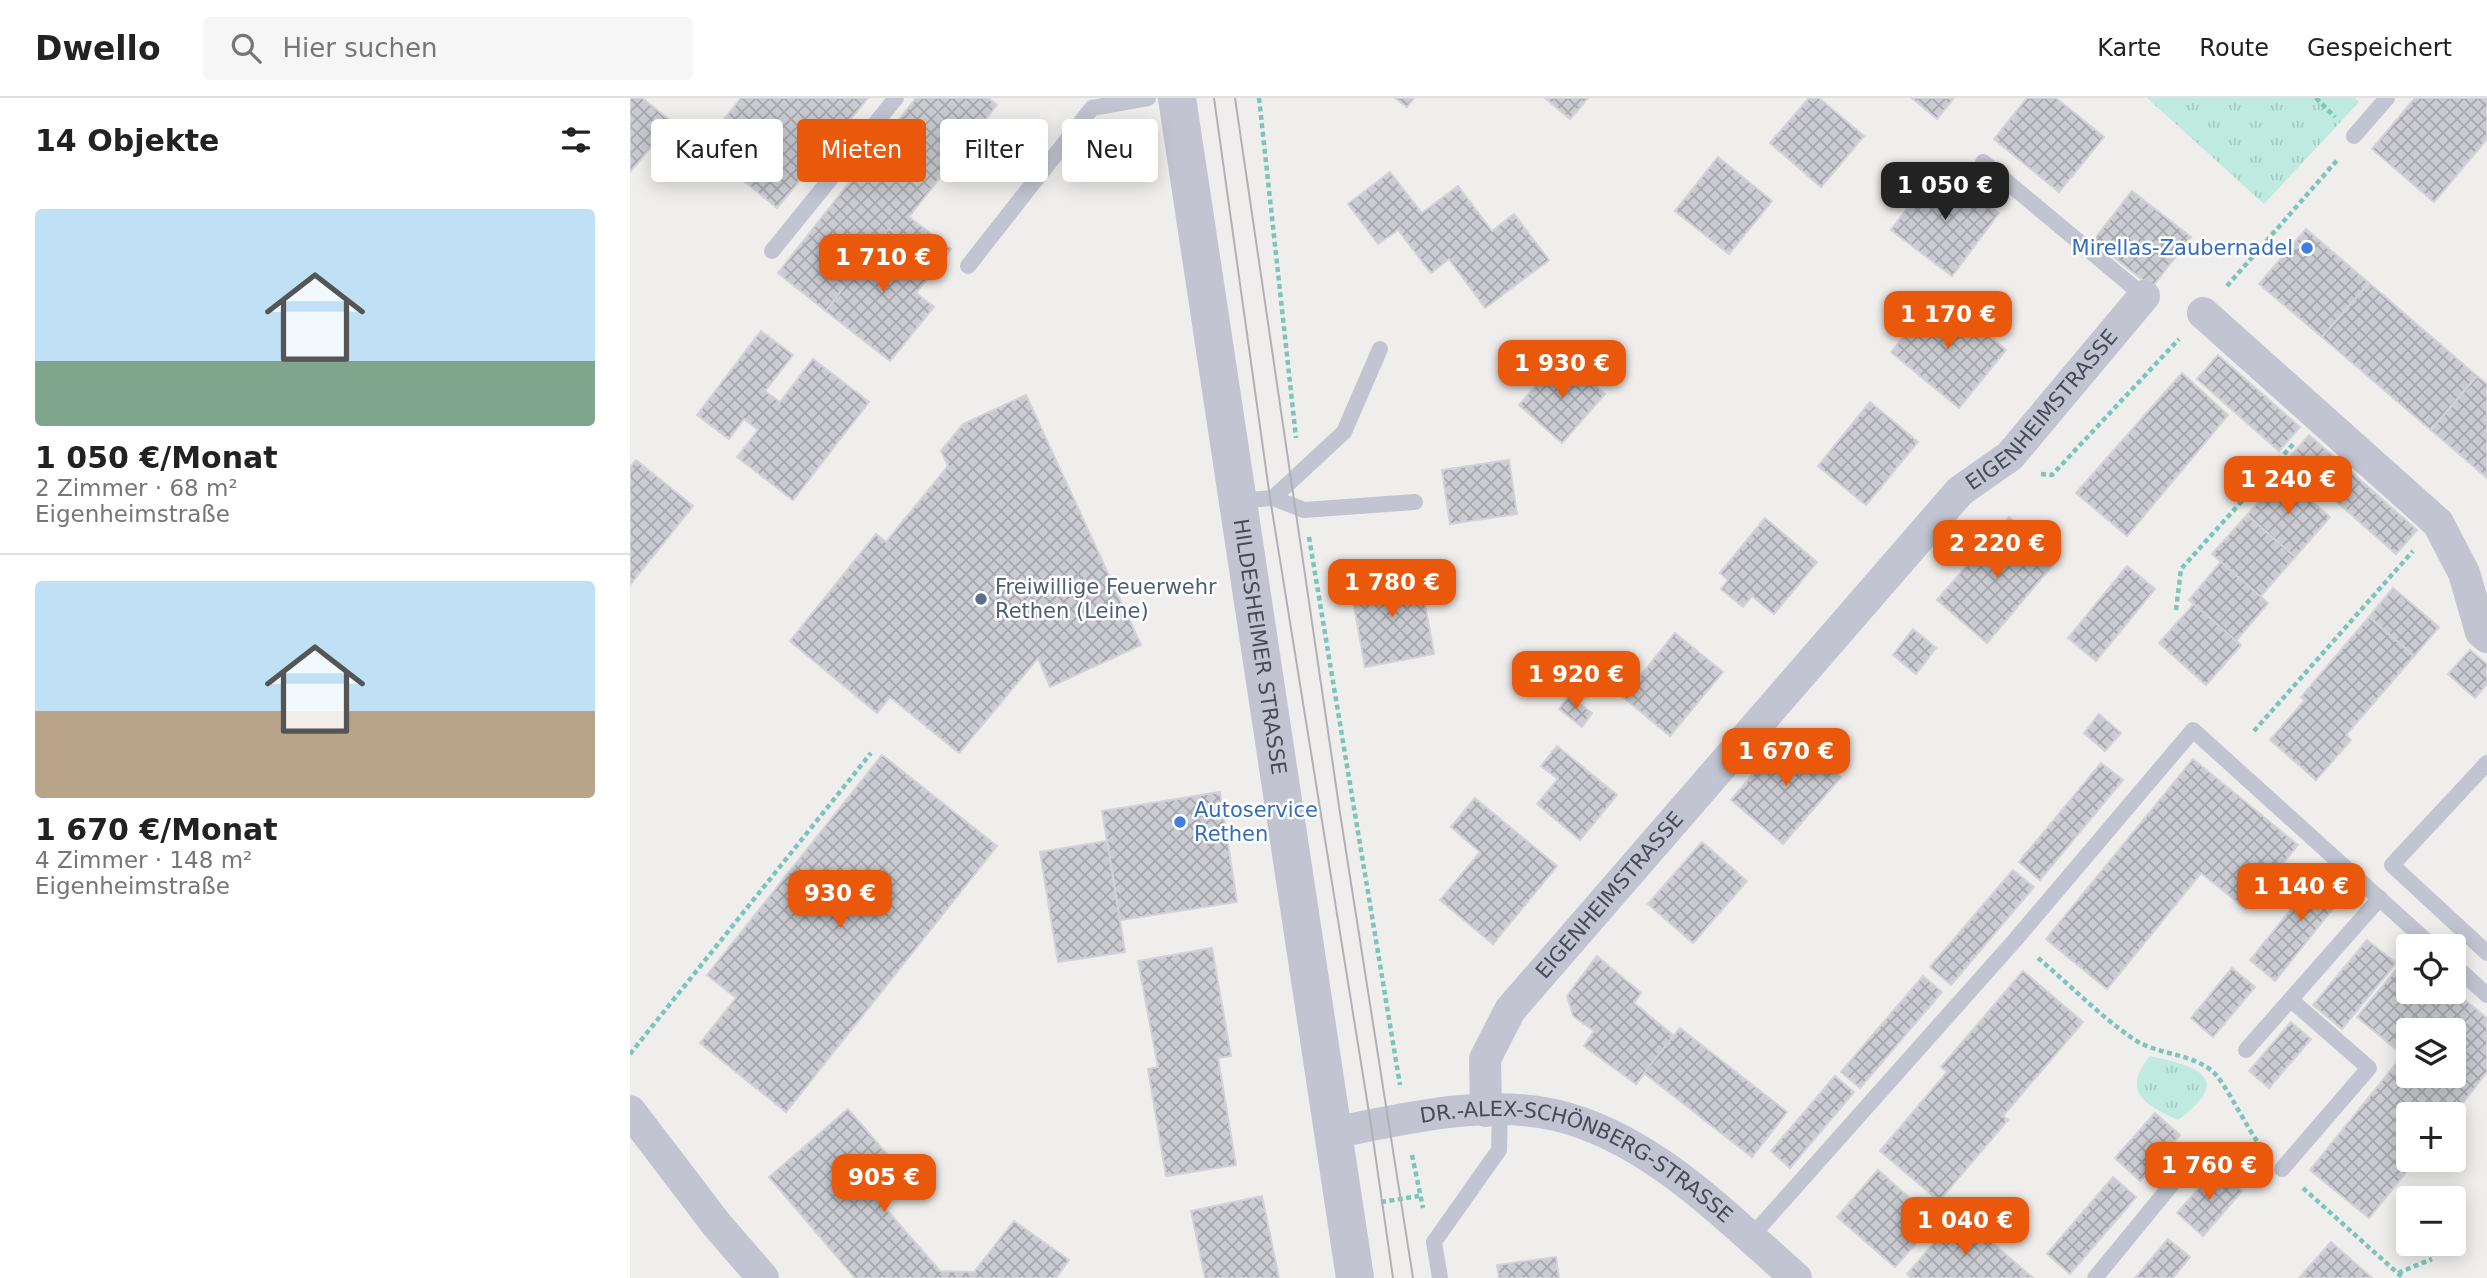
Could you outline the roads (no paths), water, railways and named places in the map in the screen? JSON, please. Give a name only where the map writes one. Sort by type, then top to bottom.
[{"type":"street","name":"HILDESHEIMER STRASSE","points":[[1177,98],[1256,499],[1333,1133],[1355,1278]]},
{"type":"street","name":"EIGENHEIMSTRASSE","points":[[1493,1110],[1485,1059],[1510,1010],[1960,491],[2010,456],[2144,296]]},
{"type":"street","points":[[2203,313],[2438,523],[2454,548],[2481,632],[2487,637]]},
{"type":"street","name":"DR.-ALEX-SCHÖNBERG-STRASSE","points":[[1333,1133],[1405,1119],[1493,1110],[1555,1115],[1622,1139],[1682,1181],[1796,1278]]},
{"type":"street","points":[[630,1111],[717,1225],[763,1278]]},
{"type":"lane","points":[[772,251],[896,98]]},
{"type":"lane","points":[[968,266],[1092,108],[1148,98]]},
{"type":"lane","points":[[2354,136],[2387,98]]},
{"type":"lane","points":[[1983,162],[2144,296]]},
{"type":"lane","points":[[1256,499],[1300,475],[1344,432],[1380,349]]},
{"type":"lane","points":[[1256,499],[1304,509],[1415,502]]},
{"type":"lane","points":[[1750,1238],[2016,939],[2193,730],[2419,934]]},
{"type":"lane","points":[[2487,763],[2392,865],[2487,953]]},
{"type":"lane","points":[[2246,1050],[2380,898]]},
{"type":"lane","points":[[2466,976],[2487,995]]},
{"type":"lane","points":[[2282,1169],[2370,1068],[2291,1000]]},
{"type":"lane","points":[[1440,1278],[1434,1242],[1499,1150],[1493,1110]]},
{"type":"lane","points":[[2095,1278],[2195,1156]]},
{"type":"tram line","points":[[1214,98],[1270,498],[1371,1125],[1393,1278]]},
{"type":"tram line","points":[[1235,98],[1340,813],[1413,1278]]},
{"type":"place","name":"Mirellas-Zaubernadel","points":[[2307,248]]},
{"type":"place","name":"Freiwillige Feuerwehr Rethen (Leine)","points":[[981,599]]},
{"type":"place","name":"Autoservice Rethen","points":[[1180,822]]}]
